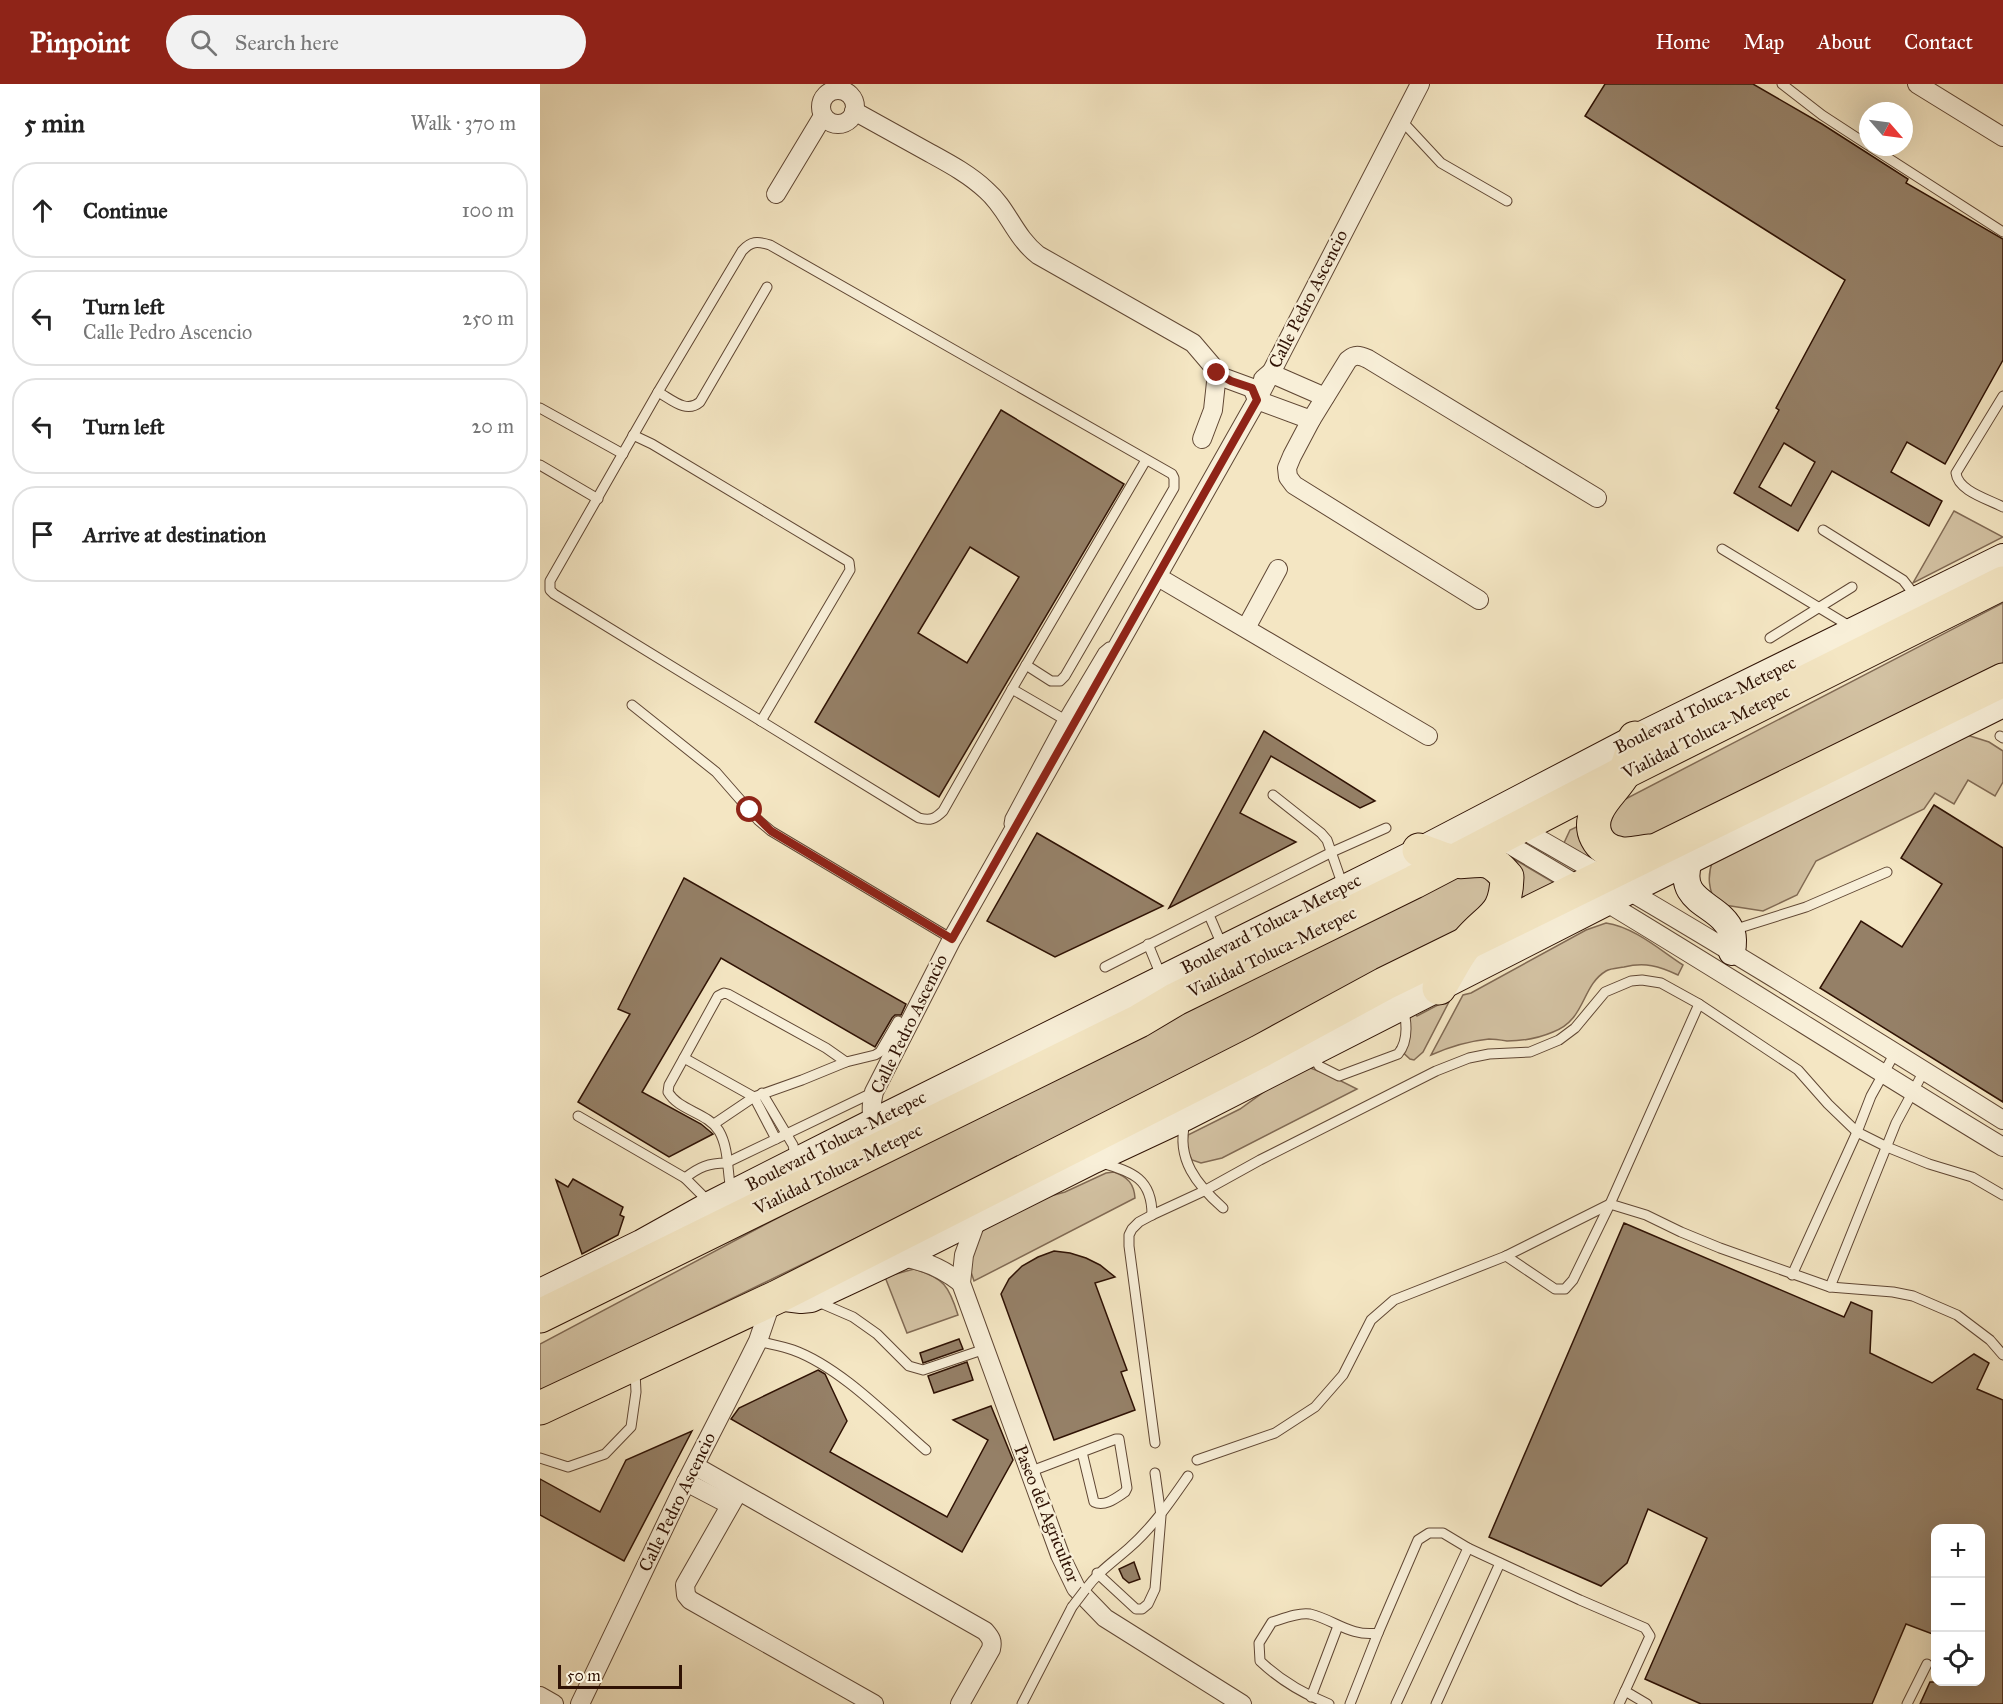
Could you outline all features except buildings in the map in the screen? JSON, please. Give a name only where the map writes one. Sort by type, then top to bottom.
[{"type":"highway","name":"Vialidad Toluca-Metepec","points":[[540,1316],[660,1244],[878,1134],[1138,1021],[1177,985],[1416,862],[1452,861],[1508,833],[1625,772],[1645,743],[1737,702],[1862,641],[2003,583]]},
{"type":"highway","points":[[1439,988],[1466,944],[1606,889],[1655,850],[2003,680]]},
{"type":"highway","points":[[1936,713],[1993,731]]},
{"type":"highway","points":[[1625,772],[1597,811],[1593,824],[1595,837],[1600,844],[1620,854],[1655,850]]},
{"type":"highway","points":[[540,1408],[774,1298],[1259,1052],[1394,995],[1466,944],[1495,917],[1504,904],[1507,878],[1497,865],[1488,861],[1452,861]]},
{"type":"highway","points":[[1394,995],[1425,954],[1495,917]]},
{"type":"highway","points":[[1259,1052],[1302,1057]]},
{"type":"main road","points":[[1862,641],[1913,602],[2003,556]]},
{"type":"main road","points":[[774,1298],[811,1299],[901,1257],[1094,1160],[1186,1118],[1302,1057],[1394,995],[1439,988],[1606,889],[1689,861],[1993,731],[2003,704]]},
{"type":"main road","name":"Boulevard Toluca-Metepec","points":[[1177,985],[1223,948],[1343,888],[1416,862],[1645,743]]},
{"type":"main road","points":[[1689,861],[1685,871],[1688,889],[1721,919],[1732,942]]},
{"type":"main road","name":"Boulevard Toluca-Metepec","points":[[540,1293],[660,1244],[722,1199],[796,1161],[878,1134]]},
{"type":"street","name":"Calle Pedro Ascencio","points":[[878,1134],[870,1107],[874,1092],[952,939],[1015,830],[1069,722],[1117,649],[1158,577],[1254,394],[1270,373],[1420,84]]},
{"type":"street","points":[[1917,84],[2003,137]]},
{"type":"street","points":[[844,90],[853,99],[854,111],[848,121],[832,123],[823,116],[820,105],[822,99],[832,91],[844,90]]},
{"type":"street","points":[[854,111],[969,175],[989,191],[1002,207],[1016,232],[1038,255],[1193,342],[1217,373],[1254,394],[1311,420]]},
{"type":"street","points":[[776,194],[823,116]]},
{"type":"street","points":[[1479,600],[1294,485],[1288,477],[1287,468],[1311,420],[1348,360],[1354,356],[1360,356],[1597,498]]},
{"type":"street","points":[[1202,439],[1213,410],[1217,373]]},
{"type":"street","points":[[1270,373],[1325,397]]},
{"type":"street","points":[[1246,628],[1278,569]]},
{"type":"street","points":[[1158,577],[1428,736]]},
{"type":"street","points":[[1508,833],[1606,889],[1882,1075],[2003,1147]]},
{"type":"street","points":[[1508,833],[1606,889],[1732,942],[1924,1071],[2003,1120]]},
{"type":"street","name":"Paseo del Agricultor","points":[[977,1219],[964,1256],[961,1283],[1060,1555],[1076,1588],[1105,1618],[1242,1704]]},
{"type":"street","points":[[901,1257],[933,1265],[961,1283]]},
{"type":"street","name":"Calle Pedro Ascencio","points":[[580,1704],[686,1482],[758,1341],[774,1298]]},
{"type":"street","points":[[694,1466],[734,1498]]},
{"type":"street","points":[[686,1482],[734,1498],[985,1631],[993,1642],[991,1649],[960,1704]]},
{"type":"street","points":[[734,1498],[686,1585],[686,1595],[690,1600],[874,1704]]},
{"type":"street","points":[[540,1696],[554,1704]]},
{"type":"lane","points":[[1782,84],[1822,115],[1859,139]]},
{"type":"lane","points":[[1401,120],[1441,163],[1507,201]]},
{"type":"lane","points":[[1885,156],[2003,232]]},
{"type":"lane","points":[[1026,666],[1051,681],[1060,681],[1071,666],[1174,488],[1172,474],[770,245],[757,241],[749,243],[742,251],[657,392],[550,581],[550,590],[554,594],[919,818],[928,821],[936,818],[943,811],[1012,689],[1146,460]]},
{"type":"lane","points":[[657,392],[685,407],[695,406],[700,402],[767,287]]},
{"type":"lane","points":[[2001,402],[1956,473],[1959,482],[1965,487],[2003,507]]},
{"type":"lane","points":[[540,408],[623,454]]},
{"type":"lane","points":[[633,435],[846,558],[849,562],[850,570],[761,721]]},
{"type":"lane","points":[[540,465],[598,499]]},
{"type":"lane","points":[[1823,530],[1903,580],[1910,589],[1913,602]]},
{"type":"lane","points":[[1722,549],[1819,608],[1862,641]]},
{"type":"lane","points":[[1770,638],[1852,587]]},
{"type":"lane","points":[[1012,689],[1069,722]]},
{"type":"lane","points":[[632,705],[716,772],[758,820],[771,831],[952,939]]},
{"type":"lane","points":[[1273,795],[1327,840],[1343,888]]},
{"type":"lane","points":[[1105,967],[1332,852],[1386,828]]},
{"type":"lane","points":[[1732,942],[1887,872]]},
{"type":"lane","points":[[1209,915],[1223,948]]},
{"type":"lane","points":[[1148,944],[1177,985]]},
{"type":"lane","points":[[1155,1443],[1129,1246],[1129,1235],[1138,1222],[1204,1191],[1260,1160],[1437,1071],[1469,1058],[1489,1054],[1530,1052],[1559,1040],[1575,1028],[1605,992],[1617,985],[1642,980],[1661,983],[1699,1004],[1798,1070],[1857,1132],[1929,1164],[1972,1177],[2003,1195]]},
{"type":"lane","points":[[578,1116],[722,1199],[726,1163],[723,1142],[714,1124],[674,1101],[668,1092],[669,1084],[718,996],[724,993],[826,1048],[846,1062]]},
{"type":"lane","points":[[1302,1057],[1339,1076],[1398,1054],[1406,1039],[1406,1019],[1394,995]]},
{"type":"lane","points":[[1506,1256],[1554,1289],[1565,1289],[1573,1280],[1610,1204],[1699,1004]]},
{"type":"lane","points":[[714,1124],[758,1095],[846,1062],[875,1055],[880,1052],[898,1021]]},
{"type":"lane","points":[[1792,1275],[1863,1114],[1896,1052]]},
{"type":"lane","points":[[684,1058],[758,1095],[796,1152],[796,1161]]},
{"type":"lane","points":[[1830,1287],[1887,1147],[1924,1071]]},
{"type":"lane","points":[[685,1178],[696,1169],[705,1165],[726,1163],[874,1092]]},
{"type":"lane","points":[[758,1095],[776,1139]]},
{"type":"lane","points":[[1186,1118],[1182,1135],[1185,1159],[1204,1191],[1223,1208]]},
{"type":"lane","points":[[1094,1160],[1126,1170],[1142,1181],[1151,1198],[1152,1215]]},
{"type":"lane","points":[[1197,1460],[1275,1433],[1315,1407],[1343,1375],[1371,1320],[1394,1300],[1506,1256],[1610,1204],[1646,1215],[1681,1232],[1792,1275],[1830,1287],[1893,1292],[1913,1296],[1957,1315],[1990,1340],[2003,1355]]},
{"type":"lane","points":[[811,1299],[853,1317],[877,1334],[909,1366],[916,1369],[923,1370],[985,1349]]},
{"type":"lane","points":[[758,1341],[795,1351],[827,1368],[926,1450]]},
{"type":"lane","points":[[540,1458],[568,1467],[604,1454],[631,1427],[636,1392],[634,1364]]},
{"type":"lane","points":[[1029,1472],[1082,1452],[1119,1439],[1127,1488],[1125,1492],[1106,1503],[1094,1502],[1082,1452]]},
{"type":"lane","points":[[1098,1573],[1136,1609],[1142,1609],[1148,1604],[1155,1588],[1161,1516],[1155,1473]]},
{"type":"lane","points":[[1023,1704],[1072,1607],[1098,1573],[1129,1548],[1161,1516],[1188,1476]]},
{"type":"lane","points":[[1350,1704],[1418,1540],[1429,1533],[1443,1533],[1468,1548],[1648,1631],[1650,1636],[1648,1642],[1619,1704]]},
{"type":"lane","points":[[1396,1704],[1468,1548]]},
{"type":"lane","points":[[1436,1704],[1500,1563]]},
{"type":"lane","points":[[1329,1704],[1311,1697],[1272,1673],[1260,1661],[1259,1643],[1272,1622],[1307,1613],[1357,1634],[1378,1633]]},
{"type":"lane","points":[[1311,1697],[1338,1626]]},
{"type":"lane","points":[[1907,1704],[1927,1664]]},
{"type":"lane","points":[[1625,1691],[1647,1704]]},
{"type":"shaded area","points":[[1954,511],[2003,537],[1913,583]]},
{"type":"shaded area","points":[[2003,603],[2003,666],[1690,823],[1631,844],[1605,839],[1612,806]]},
{"type":"shaded area","points":[[1967,735],[1989,742],[2003,751],[2003,782],[1995,796],[1968,780],[1954,804],[1935,793],[1924,809],[1816,861],[1797,895],[1763,911],[1718,904],[1712,894],[1710,883],[1713,860]]},
{"type":"shaded area","points":[[1587,822],[1605,867],[1564,843],[1570,830]]},
{"type":"shaded area","points":[[1512,858],[1558,885],[1511,914]]},
{"type":"shaded area","points":[[1474,866],[1499,886],[1470,925],[1173,1084],[661,1333],[540,1399],[540,1344],[787,1213],[1450,873]]},
{"type":"shaded area","points":[[1606,923],[1637,934],[1683,965],[1678,975],[1658,967],[1645,965],[1610,969],[1598,977],[1572,1020],[1564,1027],[1537,1037],[1519,1040],[1474,1041],[1431,1055],[1463,995],[1471,993],[1586,930]]},
{"type":"shaded area","points":[[1451,998],[1423,1052],[1414,1060],[1410,1059],[1397,1047],[1405,1041],[1410,1011],[1413,1009],[1417,1016]]},
{"type":"shaded area","points":[[1308,1067],[1357,1089],[1222,1158],[1201,1163],[1192,1160],[1186,1147],[1188,1135],[1240,1109],[1286,1076]]},
{"type":"shaded area","points":[[1114,1172],[1129,1182],[1135,1198],[974,1281],[970,1269],[972,1246],[985,1226],[1036,1200],[1065,1192],[1106,1173]]},
{"type":"shaded area","points":[[914,1269],[944,1284],[952,1297],[958,1315],[907,1333],[885,1277]]},
{"type":"route","points":[[750,810],[771,831],[952,939],[1257,400],[1252,388],[1231,381],[1217,373]]}]
